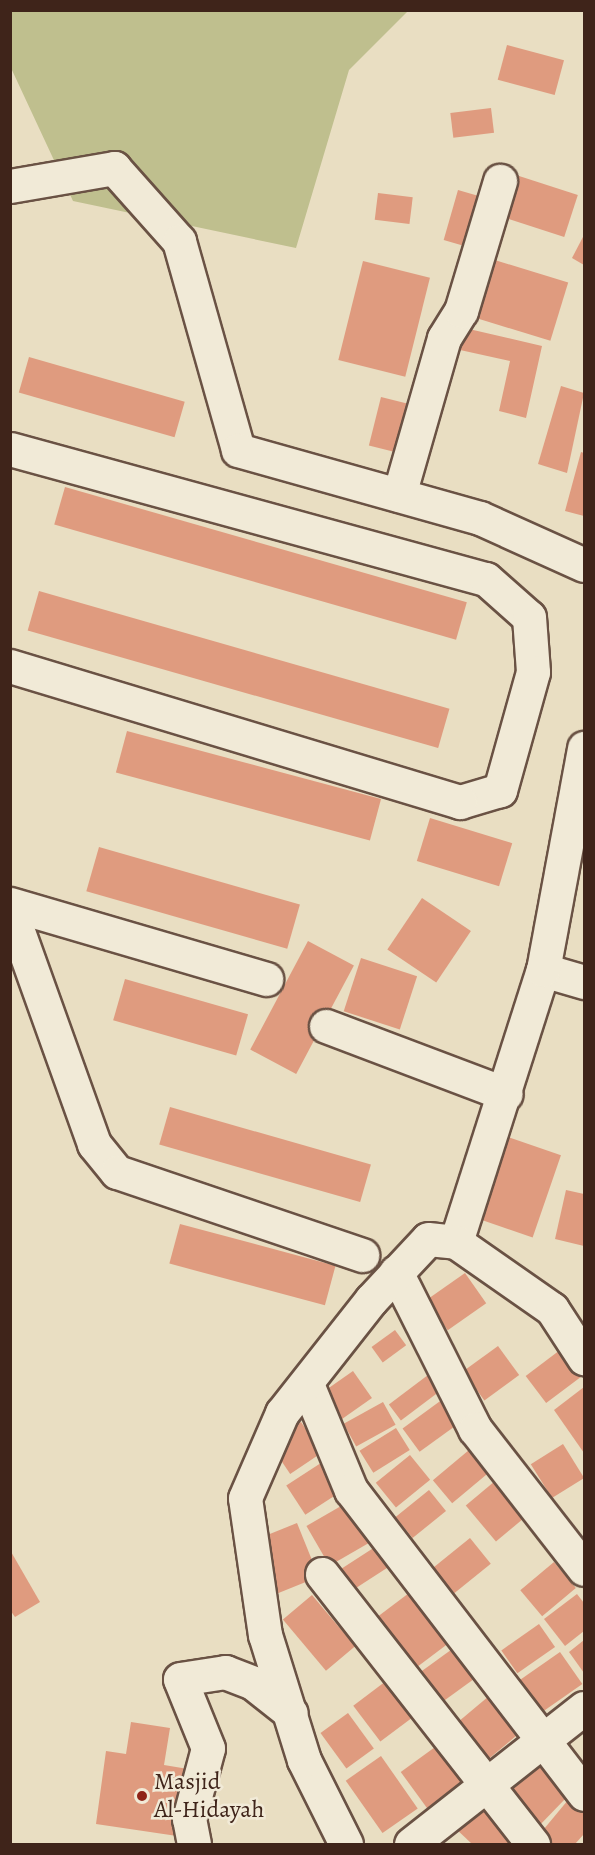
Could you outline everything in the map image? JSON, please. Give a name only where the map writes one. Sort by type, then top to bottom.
[{"type":"street","points":[[10,186],[114,168],[179,241],[237,450],[480,518],[585,565]]},
{"type":"street","points":[[399,495],[444,338],[461,311],[500,181]]},
{"type":"street","points":[[10,449],[486,579],[529,617],[533,672],[500,790],[460,802],[10,666]]},
{"type":"street","points":[[456,1242],[506,1094],[543,970],[585,748]]},
{"type":"street","points":[[10,904],[267,979]]},
{"type":"street","points":[[10,909],[94,1144],[117,1172],[363,1255]]},
{"type":"street","points":[[543,970],[585,982]]},
{"type":"street","points":[[326,1026],[506,1094]]},
{"type":"street","points":[[346,1845],[304,1760],[265,1635],[244,1498],[282,1413],[396,1272],[428,1239],[456,1242],[552,1309],[585,1322]]},
{"type":"street","points":[[396,1272],[475,1429],[585,1569]]},
{"type":"street","points":[[552,1309],[585,1358]]},
{"type":"street","points":[[307,1384],[351,1490],[542,1742],[585,1794]]},
{"type":"street","points":[[322,1574],[484,1787],[533,1845]]},
{"type":"street","points":[[194,1845],[189,1819],[208,1748],[180,1679],[225,1672],[253,1683],[291,1713]]},
{"type":"street","points":[[411,1845],[585,1708]]},
{"type":"green space","points":[[10,11],[408,11],[349,70],[296,248],[73,201],[11,68]]},
{"type":"building","points":[[507,45],[564,60],[555,95],[498,80]]},
{"type":"building","points":[[491,108],[494,133],[453,138],[450,113]]},
{"type":"building","points":[[516,175],[578,195],[564,237],[502,217]]},
{"type":"building","points":[[458,190],[483,197],[469,247],[444,240]]},
{"type":"building","points":[[378,193],[413,197],[409,224],[375,220]]},
{"type":"building","points":[[584,235],[584,265],[572,258]]},
{"type":"building","points":[[485,257],[568,282],[550,341],[467,315]]},
{"type":"building","points":[[363,261],[430,278],[405,377],[338,360]]},
{"type":"building","points":[[456,326],[542,346],[526,418],[499,411],[510,361],[451,348]]},
{"type":"building","points":[[29,357],[185,402],[175,437],[19,393]]},
{"type":"building","points":[[561,386],[584,393],[567,473],[538,464]]},
{"type":"building","points":[[381,397],[414,405],[402,454],[369,446]]},
{"type":"building","points":[[581,452],[584,453],[584,516],[565,511]]},
{"type":"building","points":[[65,487],[467,602],[456,640],[54,524]]},
{"type":"building","points":[[39,591],[449,709],[438,748],[28,630]]},
{"type":"building","points":[[127,731],[381,799],[370,841],[116,773]]},
{"type":"building","points":[[430,818],[512,843],[499,886],[417,861]]},
{"type":"building","points":[[99,847],[300,905],[287,949],[86,891]]},
{"type":"building","points":[[422,898],[471,931],[436,982],[387,949]]},
{"type":"building","points":[[308,941],[354,965],[296,1074],[250,1050]]},
{"type":"building","points":[[361,958],[417,976],[400,1029],[344,1011]]},
{"type":"building","points":[[125,979],[248,1014],[236,1056],[113,1020]]},
{"type":"building","points":[[170,1107],[371,1165],[360,1202],[159,1144]]},
{"type":"building","points":[[508,1137],[561,1155],[533,1237],[480,1219]]},
{"type":"building","points":[[566,1190],[584,1194],[584,1246],[555,1239]]},
{"type":"building","points":[[180,1224],[336,1266],[325,1305],[169,1264]]},
{"type":"building","points":[[465,1273],[486,1303],[448,1330],[426,1300]]},
{"type":"building","points":[[395,1330],[406,1345],[383,1362],[372,1347]]},
{"type":"building","points":[[498,1346],[519,1375],[484,1400],[463,1371]]},
{"type":"building","points":[[564,1347],[584,1375],[546,1403],[526,1376]]},
{"type":"building","points":[[353,1371],[372,1398],[339,1421],[320,1394]]},
{"type":"building","points":[[428,1375],[440,1391],[401,1420],[389,1404]]},
{"type":"building","points":[[584,1387],[584,1453],[554,1410]]},
{"type":"building","points":[[443,1399],[460,1422],[420,1452],[403,1428]]},
{"type":"building","points":[[383,1402],[396,1425],[356,1447],[344,1424]]},
{"type":"building","points":[[301,1422],[322,1453],[290,1474],[269,1443]]},
{"type":"building","points":[[396,1428],[410,1450],[373,1473],[360,1451]]},
{"type":"building","points":[[563,1444],[584,1478],[552,1498],[531,1464]]},
{"type":"building","points":[[475,1445],[494,1468],[452,1503],[433,1480]]},
{"type":"building","points":[[410,1455],[430,1480],[396,1508],[376,1483]]},
{"type":"building","points":[[324,1461],[343,1490],[305,1515],[286,1486]]},
{"type":"building","points":[[501,1476],[531,1512],[496,1542],[466,1506]]},
{"type":"building","points":[[429,1490],[446,1511],[413,1538],[396,1517]]},
{"type":"building","points":[[348,1502],[371,1542],[329,1566],[306,1526]]},
{"type":"building","points":[[297,1523],[319,1577],[276,1594],[254,1540]]},
{"type":"building","points":[[470,1538],[491,1564],[454,1593],[433,1568]]},
{"type":"building","points":[[375,1547],[388,1567],[344,1596],[331,1576]]},
{"type":"building","points":[[10,1550],[40,1602],[15,1617],[10,1610]]},
{"type":"building","points":[[554,1562],[576,1588],[542,1616],[520,1590]]},
{"type":"building","points":[[413,1590],[452,1641],[407,1675],[368,1624]]},
{"type":"building","points":[[577,1594],[584,1603],[584,1631],[565,1646],[544,1619]]},
{"type":"building","points":[[312,1595],[355,1646],[326,1671],[283,1619]]},
{"type":"building","points":[[539,1624],[555,1647],[517,1673],[501,1650]]},
{"type":"building","points":[[584,1640],[584,1673],[569,1652]]},
{"type":"building","points":[[455,1647],[477,1677],[435,1707],[413,1678]]},
{"type":"building","points":[[560,1652],[582,1684],[542,1712],[520,1680]]},
{"type":"building","points":[[390,1678],[417,1714],[380,1742],[353,1706]]},
{"type":"building","points":[[489,1696],[520,1733],[482,1764],[451,1727]]},
{"type":"building","points":[[348,1713],[374,1749],[346,1769],[320,1733]]},
{"type":"building","name":"Masjid Al-Hidayah","points":[[131,1722],[170,1728],[164,1765],[188,1769],[177,1836],[96,1824],[106,1751],[126,1754]]},
{"type":"building","points":[[442,1742],[471,1782],[430,1812],[401,1772]]},
{"type":"building","points":[[539,1754],[575,1789],[533,1833],[497,1798]]},
{"type":"building","points":[[381,1756],[418,1808],[382,1833],[346,1781]]},
{"type":"building","points":[[573,1794],[584,1803],[584,1834],[575,1844],[551,1844],[539,1835]]},
{"type":"building","points":[[477,1801],[515,1839],[509,1844],[472,1844],[453,1826]]},
{"type":"place","name":"Masjid Al-Hidayah","points":[[142,1796]]}]
